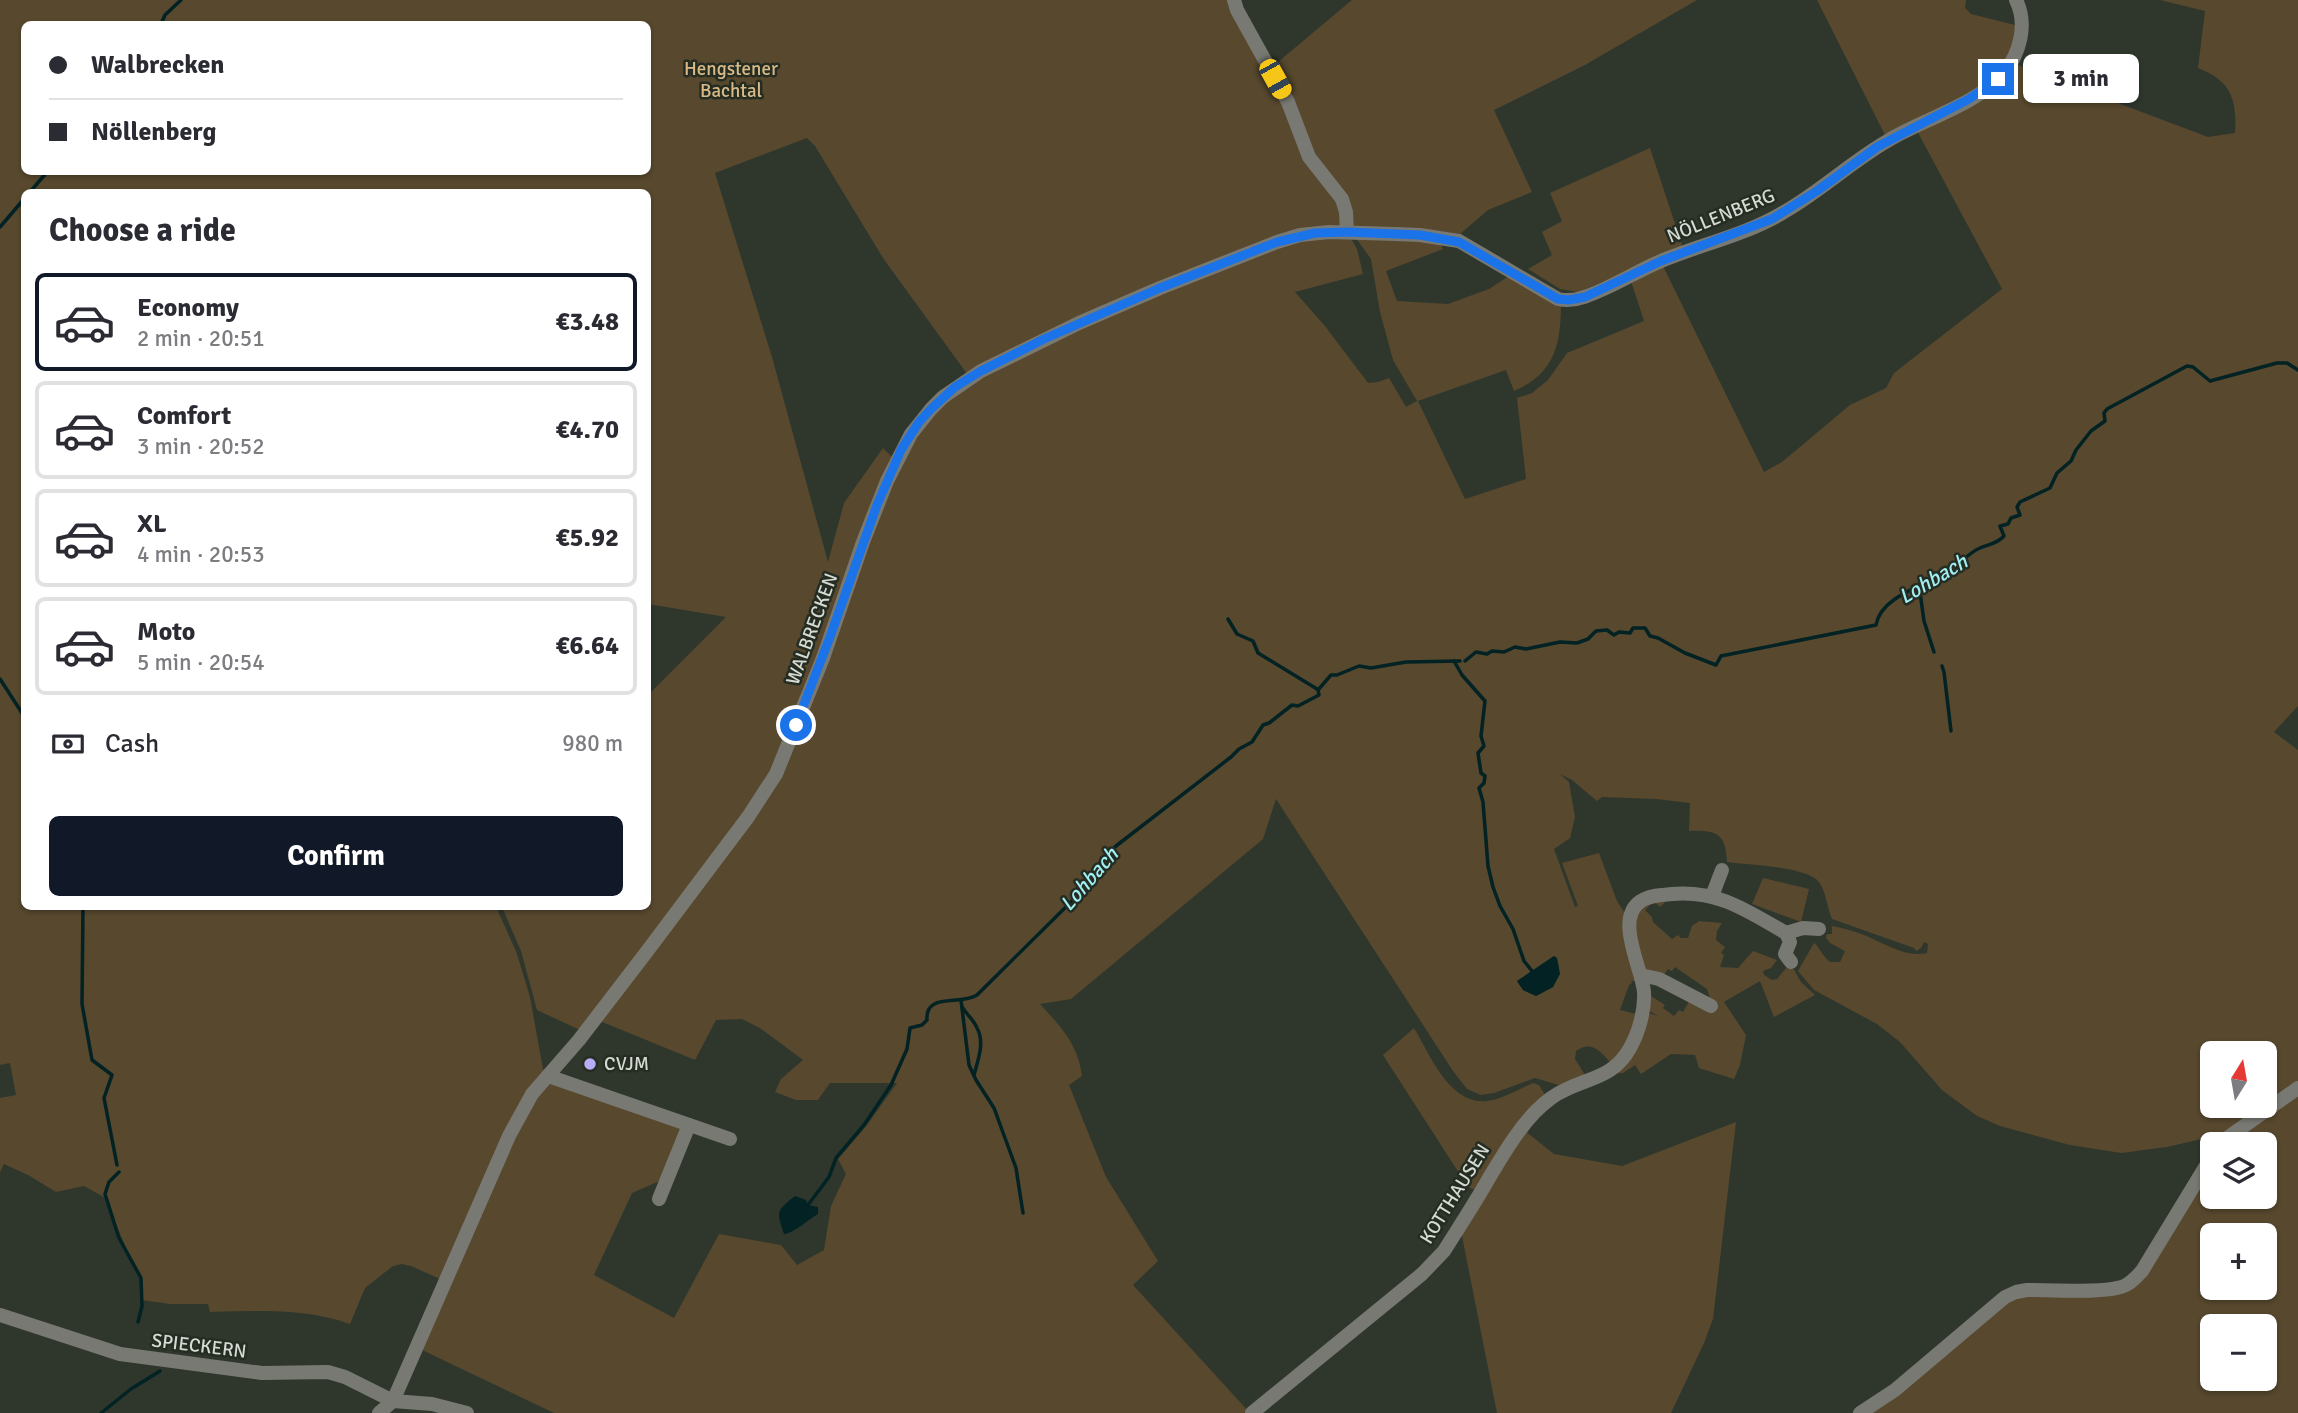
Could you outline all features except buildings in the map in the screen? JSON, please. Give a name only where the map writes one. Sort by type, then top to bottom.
[{"type":"street","points":[[1234,0],[1288,102],[1309,157],[1342,199],[1347,232]]},
{"type":"street","name":"NÖLLENBERG","points":[[1277,242],[1307,234],[1347,232],[1420,235],[1459,242],[1558,299],[1585,297],[1661,261],[1772,219],[1810,196],[1889,139],[1981,92],[2004,73],[2017,50],[2022,19],[2017,0]]},
{"type":"street","name":"WALBRECKEN","points":[[393,1401],[529,1099],[666,927],[748,817],[776,774],[823,658],[887,481],[906,442],[925,415],[943,397],[968,379],[1044,339],[1160,288],[1277,242]]},
{"type":"street","points":[[1712,897],[1722,870]]},
{"type":"street","name":"KOTTHAUSEN","points":[[1252,1413],[1434,1262],[1448,1245],[1509,1145],[1535,1112],[1565,1090],[1599,1078],[1621,1061],[1631,1047],[1640,1021],[1644,992],[1629,928],[1634,907],[1641,901],[1659,895],[1680,893],[1712,897],[1737,905],[1786,933]]},
{"type":"street","points":[[1791,962],[1785,954],[1790,942],[1786,933],[1803,928],[1819,929]]},
{"type":"street","points":[[1641,975],[1659,979],[1710,1006]]},
{"type":"street","points":[[548,1076],[730,1139]]},
{"type":"street","points":[[2236,1132],[2298,1088]]},
{"type":"street","points":[[659,1199],[689,1125]]},
{"type":"street","points":[[1860,1413],[1895,1390],[2005,1297],[2027,1290],[2107,1290],[2125,1286],[2142,1271],[2200,1176]]},
{"type":"street","name":"SPIECKERN","points":[[0,1315],[120,1354],[251,1372],[334,1373],[393,1401],[432,1404],[467,1413]]},
{"type":"street","points":[[379,1413],[393,1401]]},
{"type":"green space","name":"Hengstener Bachtal","points":[[0,0],[1239,0],[1272,67],[1352,0],[1697,0],[1585,65],[1494,110],[1532,192],[1488,210],[1460,234],[1408,229],[1355,230],[1352,220],[1347,232],[1357,249],[1363,274],[1295,292],[1325,326],[1368,383],[1389,378],[1406,407],[1417,401],[1393,360],[1380,312],[1371,259],[1356,238],[1437,236],[1443,249],[1386,271],[1397,301],[1448,304],[1489,289],[1515,272],[1561,301],[1560,330],[1553,355],[1547,366],[1528,384],[1514,391],[1506,370],[1418,401],[1465,499],[1526,479],[1517,398],[1532,393],[1548,380],[1567,353],[1644,321],[1630,278],[1662,264],[1764,472],[1782,462],[1850,405],[1886,388],[1894,373],[2002,289],[1916,129],[2015,64],[2208,137],[2235,133],[2235,110],[2230,93],[2218,79],[2198,68],[2205,11],[2160,0],[2298,0],[2298,706],[2274,732],[2298,750],[2298,1082],[2277,1096],[2277,1041],[2200,1041],[2200,1118],[2246,1118],[2228,1132],[2200,1132],[2200,1139],[2121,1153],[2070,1145],[2000,1126],[1977,1116],[1942,1090],[1900,1042],[1877,1024],[1814,990],[1798,971],[1814,943],[1830,962],[1840,962],[1845,951],[1826,938],[1827,934],[1832,934],[1832,926],[1911,953],[1927,953],[1928,944],[1924,942],[1916,951],[1832,919],[1823,890],[1819,882],[1812,877],[1790,869],[1727,862],[1722,839],[1718,835],[1706,831],[1689,831],[1690,803],[1602,797],[1597,801],[1572,780],[1560,774],[1569,782],[1575,817],[1570,838],[1554,849],[1575,907],[1578,906],[1562,863],[1599,853],[1617,901],[1627,916],[1638,981],[1631,981],[1620,1010],[1636,1014],[1630,1040],[1611,1063],[1595,1048],[1587,1047],[1576,1051],[1575,1059],[1585,1075],[1562,1086],[1535,1078],[1494,1093],[1481,1095],[1467,1089],[1276,799],[1263,839],[1071,999],[1040,1004],[1061,1028],[1077,1054],[1082,1076],[1069,1085],[1106,1177],[1158,1261],[1133,1285],[1250,1413],[554,1413],[420,1349],[449,1283],[411,1266],[393,1266],[365,1288],[350,1324],[316,1315],[263,1311],[210,1312],[208,1304],[170,1304],[141,1300],[140,1280],[104,1197],[84,1186],[56,1192],[4,1164],[0,1172],[0,1098],[16,1095],[10,1063],[0,1065]],"holes":[[[807,138],[815,146],[883,258],[970,378],[926,420],[899,464],[883,448],[844,503],[828,562],[772,357],[715,173]],[[1554,956],[1557,959],[1558,971],[1553,987],[1536,996],[1523,990],[1517,981]]]},
{"type":"green space","points":[[1817,0],[1966,0],[1965,8],[1971,14],[2015,25],[2013,49],[2002,69],[1989,81],[1935,113],[1886,137]]},
{"type":"green space","points":[[1650,148],[1683,248],[1578,292],[1560,289],[1528,269],[1552,255],[1542,232],[1562,221],[1550,193]]},
{"type":"green space","points":[[1763,878],[1809,889],[1801,922],[1752,904]]},
{"type":"green space","points":[[1671,896],[1660,907],[1654,901],[1645,910],[1653,922],[1672,939],[1678,935],[1688,938],[1692,926],[1699,921],[1722,923],[1716,940],[1725,947],[1721,953],[1724,955],[1720,967],[1738,968],[1753,951],[1777,960],[1771,968],[1763,971],[1764,975],[1772,980],[1777,979],[1787,967],[1784,964],[1789,961],[1801,982],[1815,995],[1774,1017],[1760,981],[1724,1002],[1746,1035],[1740,1065],[1734,1079],[1699,1068],[1695,1055],[1671,1054],[1641,1074],[1635,1065],[1623,1073],[1610,1074],[1632,1047],[1644,1014],[1658,1016],[1645,1009],[1648,994],[1665,1005],[1663,1008],[1674,1016],[1679,1010],[1683,1012],[1690,1000],[1699,1002],[1711,1012],[1714,1010],[1707,989],[1675,967],[1672,971],[1668,969],[1663,976],[1640,967],[1632,930],[1637,910],[1656,898]]},
{"type":"green space","points":[[1414,1028],[1442,1076],[1462,1095],[1487,1101],[1533,1083],[1539,1085],[1545,1095],[1475,1190],[1468,1187],[1383,1055]]},
{"type":"green space","points":[[2298,1089],[2298,1413],[1862,1413],[2008,1296],[2122,1291],[2200,1174],[2200,1209],[2277,1209],[2277,1132],[2241,1132],[2260,1118],[2277,1118],[2277,1105]]},
{"type":"green space","points":[[1736,1122],[1713,1319],[1671,1413],[1497,1413],[1461,1231],[1525,1131],[1554,1154],[1622,1166]]},
{"type":"water","points":[[1554,956],[1557,958],[1560,974],[1553,987],[1536,996],[1523,990],[1517,981]]},
{"type":"water","points":[[795,1196],[806,1200],[808,1205],[818,1207],[818,1214],[784,1234],[779,1212]]},
{"type":"waterway","points":[[162,21],[181,0]]},
{"type":"waterway","points":[[33,189],[44,175]]},
{"type":"waterway","points":[[0,227],[21,202]]},
{"type":"waterway","name":"Lohbach","points":[[1465,661],[1476,652],[1487,654],[1492,651],[1504,652],[1515,647],[1526,649],[1560,642],[1577,643],[1588,639],[1596,631],[1607,630],[1614,635],[1619,632],[1630,633],[1633,628],[1645,628],[1650,636],[1716,665],[1721,656],[1876,625],[1880,615],[1896,598],[1949,571],[1976,550],[2001,539],[2004,536],[2000,526],[2008,524],[2011,518],[2020,515],[2017,507],[2020,502],[2050,488],[2057,473],[2071,461],[2091,431],[2105,421],[2104,413],[2107,409],[2187,366],[2193,367],[2210,381],[2277,363],[2287,363],[2298,370]]},
{"type":"waterway","points":[[1919,585],[1924,621],[1934,652]]},
{"type":"waterway","points":[[1228,619],[1237,634],[1253,641],[1258,653],[1317,689]]},
{"type":"waterway","points":[[1454,661],[1462,675],[1485,701],[1481,736],[1484,746],[1478,753],[1481,773],[1485,776],[1484,783],[1479,788],[1483,802],[1488,866],[1500,906],[1513,929],[1524,961],[1532,971]]},
{"type":"waterway","name":"Lohbach","points":[[808,1205],[829,1177],[836,1158],[864,1125],[891,1085],[907,1049],[910,1028],[922,1025],[927,1020],[928,1011],[937,1003],[977,995],[1081,892],[1095,868],[1116,846],[1239,749],[1252,742],[1263,725],[1292,705],[1298,706],[1319,695],[1318,690],[1331,675],[1359,666],[1371,668],[1406,662],[1460,661]]},
{"type":"waterway","points":[[1942,666],[1951,731]]},
{"type":"waterway","points":[[0,679],[21,711]]},
{"type":"waterway","points":[[83,910],[82,1004],[92,1060],[112,1075],[104,1098],[117,1165]]},
{"type":"waterway","points":[[961,1000],[969,1065],[994,1108],[1016,1168],[1023,1213]]},
{"type":"waterway","points":[[963,1008],[976,1025],[980,1039],[974,1075]]},
{"type":"waterway","points":[[119,1172],[109,1182],[105,1194],[119,1238],[141,1278],[142,1306],[138,1322]]},
{"type":"waterway","points":[[101,1413],[131,1389],[160,1371]]},
{"type":"place","name":"CVJM","points":[[590,1064]]},
{"type":"route","points":[[796,725],[877,505],[901,450],[919,422],[943,397],[981,371],[1044,339],[1160,288],[1277,242],[1315,233],[1347,232],[1443,238],[1472,247],[1558,299],[1585,297],[1661,261],[1772,219],[1817,191],[1877,147],[1969,99],[1998,79]]}]
